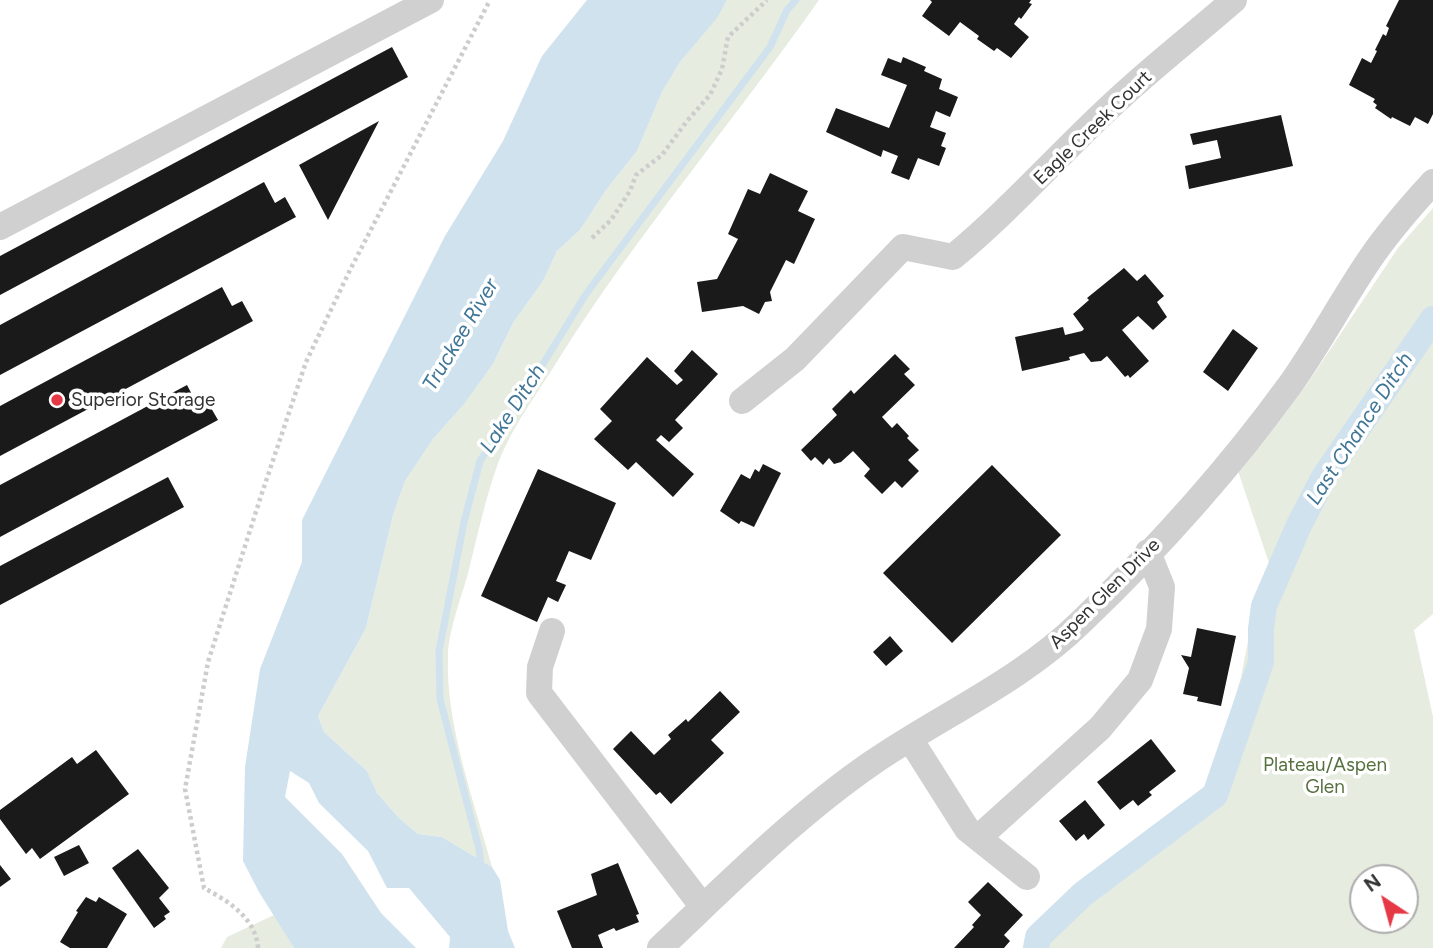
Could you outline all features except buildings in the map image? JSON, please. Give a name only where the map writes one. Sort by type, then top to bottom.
[{"type":"street","points":[[0,227],[431,0]]},
{"type":"street","name":"Eagle Creek Court","points":[[742,401],[795,359],[903,247],[953,257],[1013,205],[1111,105],[1234,0]]},
{"type":"street","name":"Aspen Glen Drive","points":[[660,948],[807,814],[872,764],[1014,677],[1058,644],[1107,597],[1251,436],[1292,382],[1371,257],[1392,228],[1433,182]]},
{"type":"street","points":[[978,838],[1100,728],[1140,680],[1158,629],[1162,587],[1148,552]]},
{"type":"street","points":[[552,631],[540,667],[540,692],[703,907]]},
{"type":"street","points":[[910,739],[967,829],[1027,877]]},
{"type":"path","points":[[258,948],[257,937],[245,917],[229,902],[204,888],[186,789],[208,662],[306,362],[356,258],[490,0]]},
{"type":"path","points":[[592,238],[611,220],[631,191],[636,175],[662,155],[710,94],[722,69],[728,37],[767,0]]},
{"type":"green space","points":[[727,0],[819,0],[588,313],[509,438],[485,506],[450,636],[448,681],[462,762],[492,867],[442,837],[418,834],[399,818],[377,793],[367,771],[324,732],[318,716],[366,628],[393,515],[405,481],[433,439],[465,403],[493,364],[513,323],[543,281],[557,251],[580,230],[606,190],[637,151],[662,92],[680,62],[716,18]]},
{"type":"green space","name":"Plateau/Aspen Glen","points":[[1433,208],[1433,614],[1414,630],[1433,717],[1433,948],[1024,948],[1028,934],[1055,904],[1204,789],[1217,759],[1241,677],[1252,621],[1269,563],[1238,471],[1307,384],[1398,248]]},
{"type":"green space","points":[[274,915],[294,948],[221,948],[227,937]]},
{"type":"water","name":"Truckee River","points":[[587,0],[727,0],[717,18],[680,62],[662,92],[637,151],[606,190],[580,230],[557,251],[543,281],[513,323],[493,364],[465,403],[433,439],[405,481],[393,515],[366,628],[318,716],[324,732],[367,771],[377,793],[399,818],[418,834],[442,837],[492,867],[500,880],[508,931],[515,948],[449,948],[450,937],[409,888],[387,888],[368,851],[319,803],[309,783],[290,771],[285,797],[342,854],[381,913],[416,948],[294,948],[243,861],[245,767],[260,669],[302,562],[302,520],[445,236],[503,141],[542,56]]},
{"type":"waterway","name":"Lake Ditch","points":[[481,867],[479,849],[440,699],[439,651],[464,522],[480,461],[586,294],[770,47],[787,10],[796,0]]},
{"type":"waterway","name":"Last Chance Ditch","points":[[1036,948],[1038,937],[1083,894],[1215,795],[1261,662],[1264,606],[1299,525],[1324,477],[1433,319]]},
{"type":"place","name":"Superior Storage","points":[[57,400]]}]
